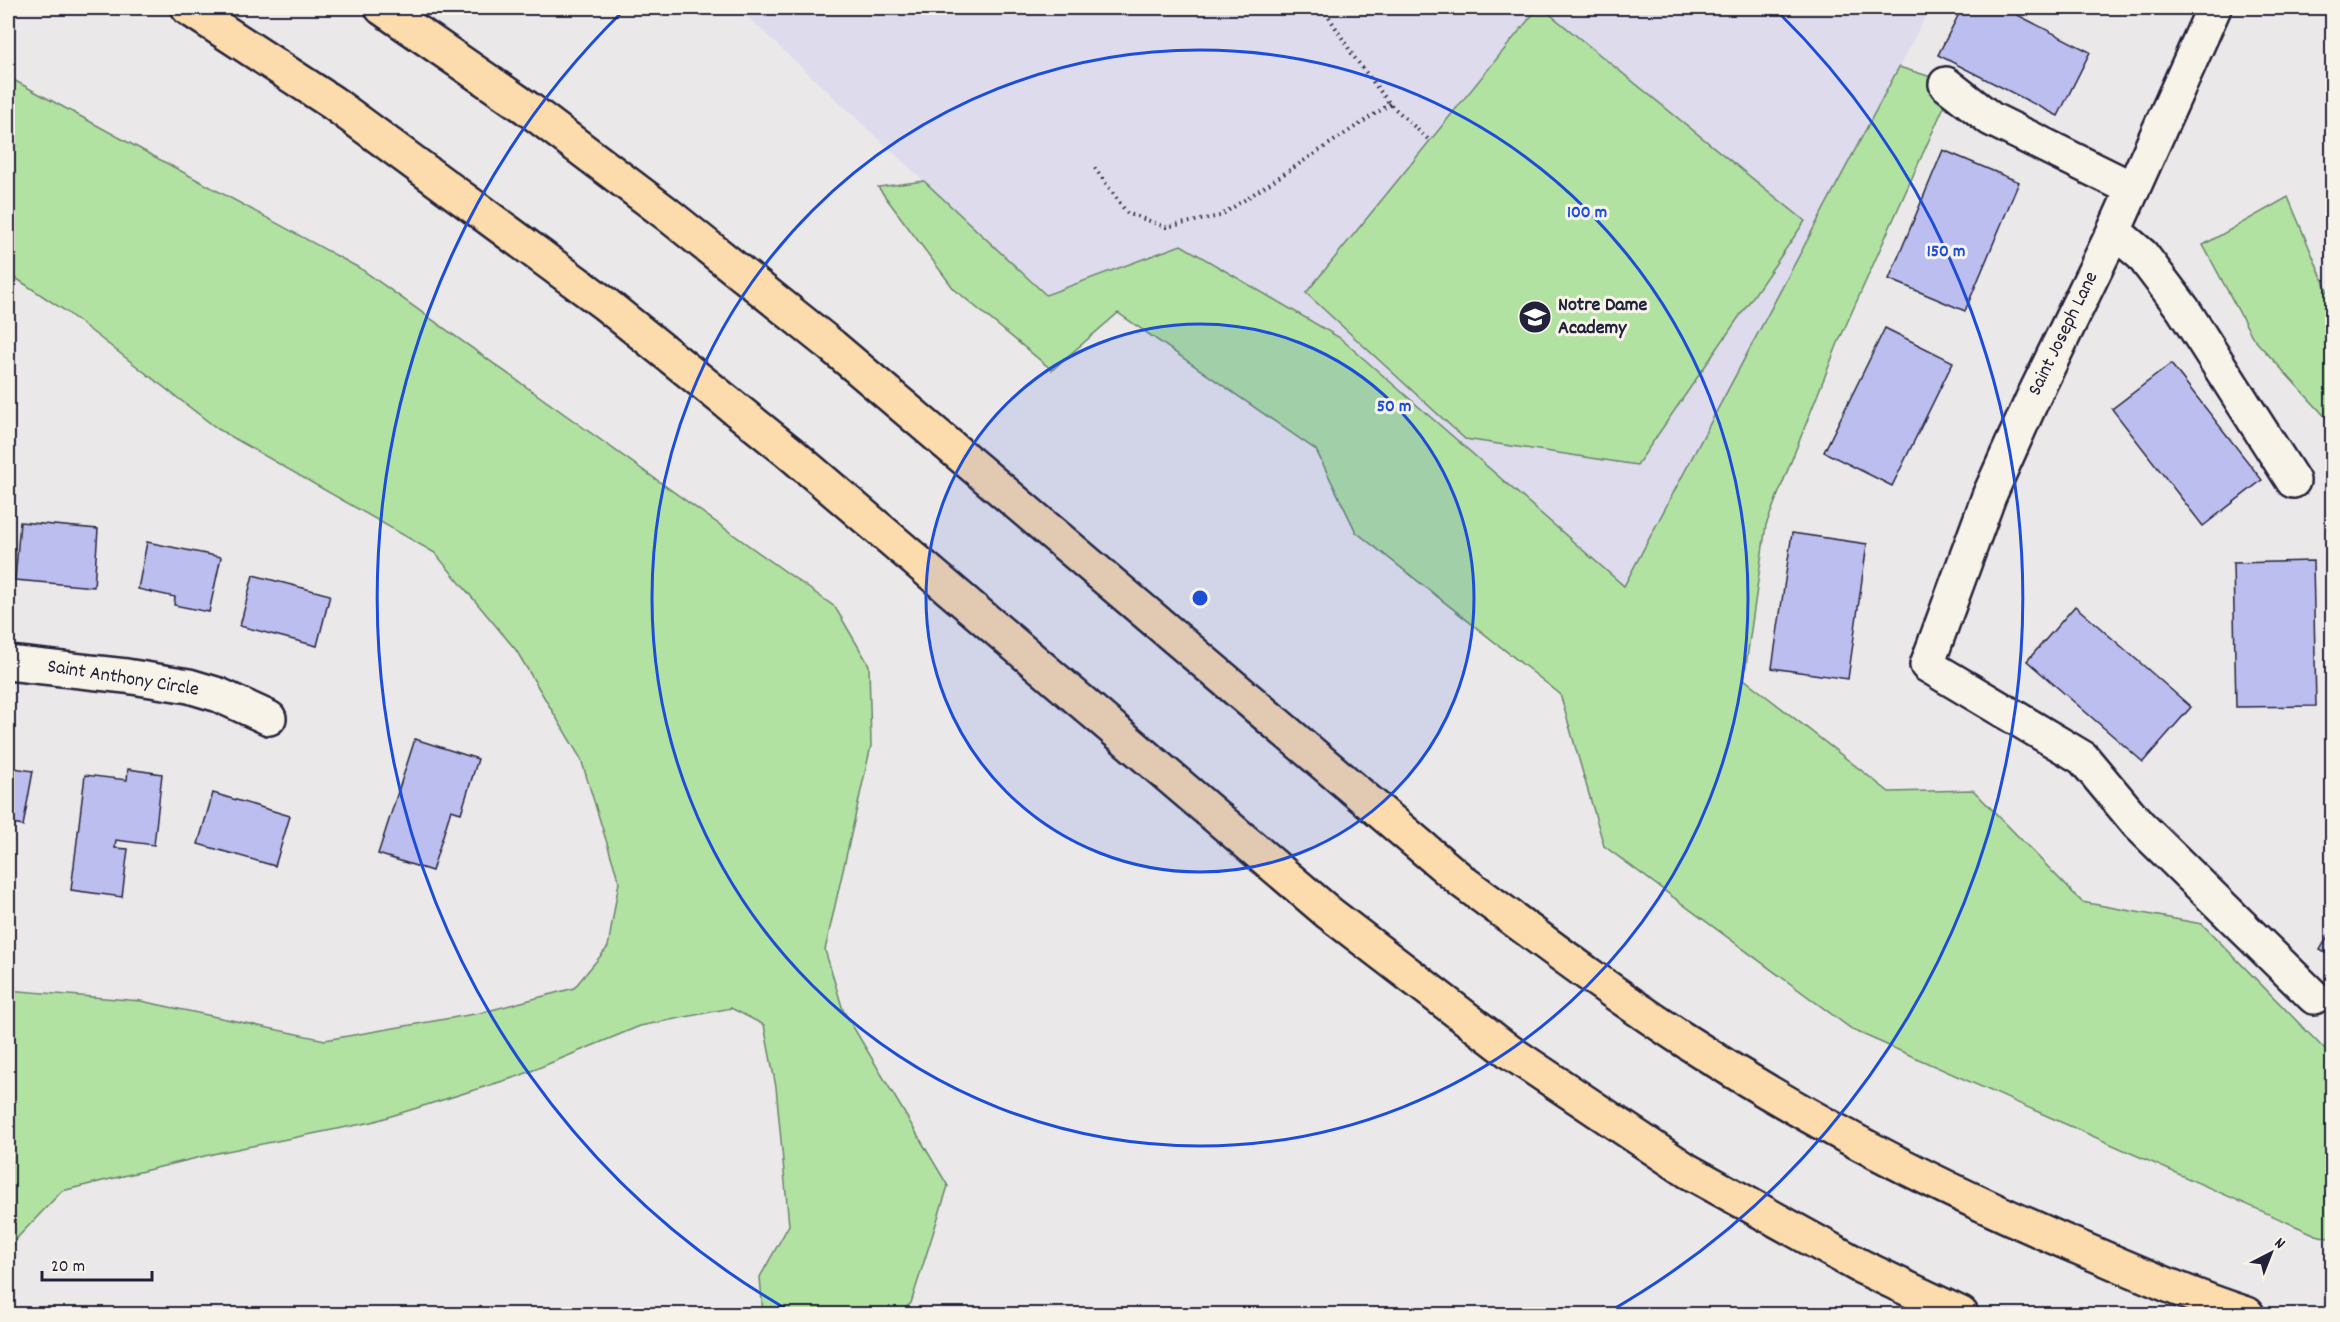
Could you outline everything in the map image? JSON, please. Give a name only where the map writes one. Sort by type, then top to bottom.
[{"type":"highway","points":[[173,8],[233,36]]},
{"type":"highway","points":[[188,8],[333,103],[604,303],[798,459],[1329,913],[1509,1052],[1688,1171],[1860,1266],[1960,1314]]},
{"type":"highway","points":[[382,8],[527,108],[666,213],[832,346],[1463,882],[1566,959],[1682,1039],[1907,1169],[2019,1223],[2207,1301],[2247,1314]]},
{"type":"street","name":"Saint Joseph Lane","points":[[2214,8],[2114,231],[2032,400],[1989,496],[1927,665],[2083,758],[2138,824],[2314,996]]},
{"type":"street","points":[[1946,84],[1991,119],[2133,189]]},
{"type":"street","points":[[2114,231],[2142,255],[2183,309],[2293,481]]},
{"type":"street","name":"Saint Anthony Circle","points":[[8,663],[126,676],[189,686],[219,695],[269,718]]},
{"type":"path","points":[[1329,17],[1354,57],[1390,104],[1430,141]]},
{"type":"path","points":[[1095,168],[1127,213],[1166,227],[1220,216],[1390,104]]},
{"type":"shaded area","name":"Notre Dame Academy","points":[[738,8],[1930,8],[1624,587],[1340,338],[1181,245],[1046,295]]},
{"type":"green space","points":[[1538,8],[1542,8],[1805,221],[1637,465],[1465,439],[1306,293]]},
{"type":"green space","points":[[1899,67],[1954,84],[1838,343],[1766,525],[1744,679],[1889,792],[1973,790],[2082,902],[2202,924],[2332,1057],[2332,1239],[2316,1235],[1853,1030],[1604,846],[1560,694],[1356,532],[1316,450],[1118,313],[1052,370],[954,289],[878,187],[924,181],[1046,295],[1181,245],[1340,338],[1624,586]]},
{"type":"green space","points":[[8,77],[361,269],[835,607],[869,665],[871,746],[825,950],[843,1010],[948,1186],[911,1303],[899,1314],[763,1314],[760,1277],[789,1225],[776,1087],[764,1025],[731,1008],[640,1026],[519,1076],[372,1122],[217,1153],[62,1191],[18,1237],[8,1255],[8,990],[141,1001],[325,1040],[480,1013],[574,988],[608,947],[619,882],[581,759],[516,650],[435,553],[218,429],[64,310],[8,273]]},
{"type":"green space","points":[[2288,197],[2332,302],[2332,424],[2253,338],[2203,245]]},
{"type":"building","points":[[1962,8],[2004,8],[2090,52],[2058,116],[1938,55]]},
{"type":"building","points":[[2071,8],[2088,8],[2085,14]]},
{"type":"building","points":[[1943,150],[2019,182],[1965,311],[1889,279]]},
{"type":"building","points":[[1885,328],[1953,362],[1892,486],[1824,452]]},
{"type":"building","points":[[2171,364],[2262,480],[2203,526],[2112,409]]},
{"type":"building","points":[[20,522],[98,529],[94,587],[15,580]]},
{"type":"building","points":[[1792,533],[1867,544],[1848,679],[1772,668]]},
{"type":"building","points":[[147,542],[221,557],[209,612],[174,605],[175,597],[138,589]]},
{"type":"building","points":[[2313,561],[2316,706],[2236,707],[2233,563]]},
{"type":"building","points":[[253,575],[330,595],[317,646],[240,626]]},
{"type":"building","points":[[2075,606],[2191,707],[2143,762],[2027,661]]},
{"type":"building","points":[[415,739],[478,759],[461,813],[451,810],[432,871],[378,854]]},
{"type":"building","points":[[8,767],[33,771],[23,826],[8,823]]},
{"type":"building","points":[[128,769],[162,774],[154,845],[116,840],[115,848],[128,849],[122,897],[71,890],[85,775],[127,780]]},
{"type":"building","points":[[213,793],[290,816],[275,866],[198,844]]},
{"type":"building","points":[[2332,929],[2332,957],[2320,950]]},
{"type":"place","name":"Notre Dame Academy","points":[[1535,317]]}]
